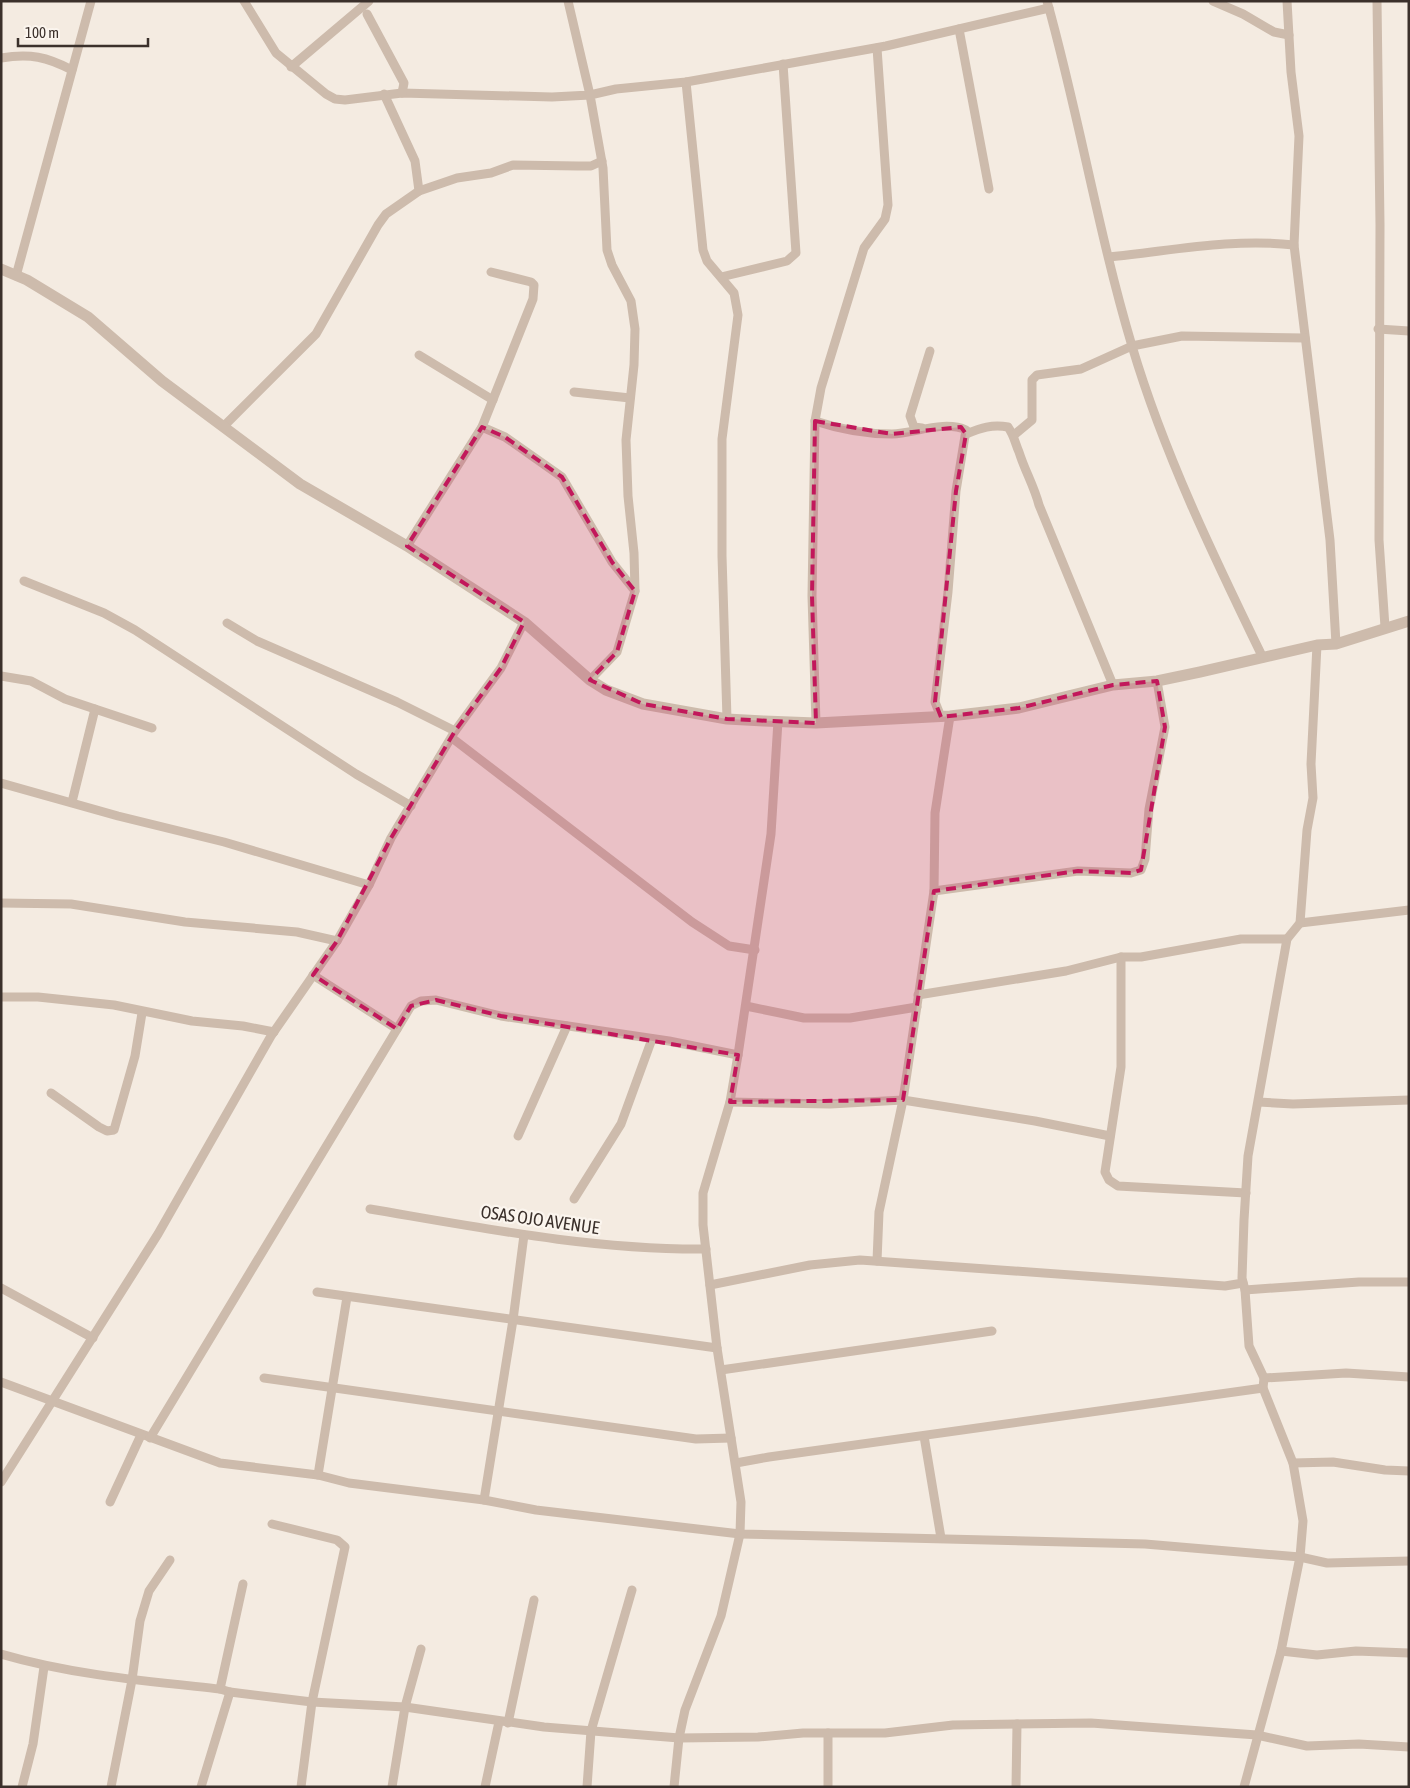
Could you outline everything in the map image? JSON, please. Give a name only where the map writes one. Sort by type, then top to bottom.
[{"type":"street","points":[[16,276],[91,1]]},
{"type":"street","points":[[244,1],[276,53],[291,67],[335,99],[345,100],[402,93],[552,98],[590,95],[616,89],[686,82],[877,48],[959,29],[1048,4],[1088,177],[1132,346],[1150,399],[1216,560],[1263,658]]},
{"type":"street","points":[[568,1],[590,95],[602,162],[607,250],[612,265],[631,301],[635,329],[634,365],[626,440],[635,591],[617,652],[590,680]]},
{"type":"street","points":[[1213,1],[1243,14],[1274,32],[1289,35]]},
{"type":"street","points":[[1287,1],[1299,136],[1294,245],[1330,540],[1336,644]]},
{"type":"street","points":[[1377,1],[1380,225],[1378,330],[1379,540],[1385,627]]},
{"type":"street","points":[[291,67],[366,5],[404,83],[402,93]]},
{"type":"street","points":[[959,29],[989,189]]},
{"type":"street","points":[[816,723],[812,596],[815,421],[821,388],[864,248],[885,219],[888,205],[877,48]]},
{"type":"street","points":[[1,58],[30,56],[50,58],[72,70]]},
{"type":"street","points":[[721,277],[786,261],[796,253],[783,64]]},
{"type":"street","points":[[686,82],[703,250],[707,261],[734,293],[738,315],[722,439],[722,566],[727,719]]},
{"type":"street","points":[[384,94],[415,161],[419,191]]},
{"type":"street","points":[[224,426],[316,334],[386,214],[419,191],[457,178],[491,173],[513,165],[591,166],[602,162]]},
{"type":"street","points":[[1109,257],[1222,243],[1265,242],[1294,245]]},
{"type":"street","points":[[1,269],[88,317],[162,381],[300,484],[407,546],[524,622],[590,680],[606,690],[643,704],[727,719],[816,723],[946,716],[1019,708],[1114,685],[1157,681],[1317,645],[1336,644],[1409,620]]},
{"type":"street","points":[[407,546],[482,427],[526,318],[534,291],[531,282],[491,272]]},
{"type":"street","points":[[1378,330],[1409,331]]},
{"type":"street","points":[[1014,435],[1032,420],[1033,377],[1081,368],[1132,346],[1182,336],[1305,338]]},
{"type":"street","points":[[930,351],[910,416],[914,426],[930,429]]},
{"type":"street","points":[[419,355],[493,400]]},
{"type":"street","points":[[574,392],[630,398]]},
{"type":"street","points":[[815,421],[832,427],[892,434],[960,427],[966,430],[956,491],[948,592],[934,702],[946,716],[934,813],[934,890],[904,1100],[879,1212],[877,1260]]},
{"type":"street","points":[[966,434],[985,426],[998,425],[1008,427],[1014,435],[1018,450],[1034,484],[1039,505],[1114,685]]},
{"type":"street","points":[[482,427],[505,438],[562,477],[612,562],[635,591]]},
{"type":"street","points":[[24,580],[104,613],[149,638],[350,770],[411,806]]},
{"type":"street","points":[[228,622],[257,641],[397,702],[454,734],[692,922],[729,946],[755,950]]},
{"type":"street","points":[[1,1482],[158,1234],[274,1032],[337,941],[369,885],[391,838],[454,734],[501,668],[524,622]]},
{"type":"street","points":[[1244,1787],[1281,1651],[1300,1557],[1303,1521],[1293,1463],[1263,1388],[1264,1378],[1249,1346],[1244,1287],[1248,1156],[1287,939],[1300,923],[1307,830],[1313,798],[1311,764],[1317,645]]},
{"type":"street","points":[[1,676],[41,685],[65,698],[152,728]]},
{"type":"street","points":[[934,890],[1078,871],[1131,873],[1141,870],[1145,858],[1149,809],[1165,727],[1157,681]]},
{"type":"street","points":[[72,802],[95,709]]},
{"type":"street","points":[[674,1787],[679,1738],[685,1710],[721,1616],[740,1534],[741,1502],[717,1348],[706,1249],[703,1193],[730,1102],[755,950],[770,834],[778,721]]},
{"type":"street","points":[[1,783],[118,816],[224,842],[369,885]]},
{"type":"street","points":[[1,903],[72,904],[186,922],[296,932],[337,941]]},
{"type":"street","points":[[1300,923],[1409,910]]},
{"type":"street","points":[[918,995],[1066,971],[1121,957],[1142,957],[1241,939],[1287,939]]},
{"type":"street","points":[[1121,957],[1121,1067],[1105,1172],[1109,1180],[1118,1186],[1246,1193]]},
{"type":"street","points":[[313,975],[397,1028]]},
{"type":"street","points":[[1,997],[63,999],[114,1005],[142,1013],[274,1032]]},
{"type":"street","points":[[150,1438],[411,1006],[421,1001],[436,1000],[502,1016],[652,1039],[738,1056]]},
{"type":"street","points":[[746,1006],[804,1018],[850,1018],[918,1007]]},
{"type":"street","points":[[51,1093],[99,1127],[107,1131],[114,1130],[135,1056],[142,1013]]},
{"type":"street","points":[[518,1136],[567,1026]]},
{"type":"street","points":[[574,1199],[621,1124],[652,1039]]},
{"type":"street","points":[[730,1102],[830,1104],[904,1100],[1035,1121],[1110,1136]]},
{"type":"street","points":[[1259,1102],[1292,1104],[1409,1100]]},
{"type":"street","name":"OSAS OJO AVENUE","points":[[370,1209],[524,1235],[603,1246],[665,1250],[706,1249]]},
{"type":"street","points":[[484,1500],[513,1320],[524,1235]]},
{"type":"street","points":[[710,1285],[810,1265],[860,1260],[1244,1287],[1359,1282],[1409,1282]]},
{"type":"street","points":[[1,1288],[93,1338]]},
{"type":"street","points":[[317,1292],[717,1348]]},
{"type":"street","points":[[318,1475],[347,1297]]},
{"type":"street","points":[[721,1370],[992,1331]]},
{"type":"street","points":[[1264,1378],[1346,1373],[1409,1378]]},
{"type":"street","points":[[264,1378],[696,1439],[731,1438]]},
{"type":"street","points":[[1,1382],[220,1463],[318,1475],[349,1484],[484,1500],[536,1510],[740,1534],[1145,1544],[1300,1557],[1327,1563],[1409,1561]]},
{"type":"street","points":[[736,1463],[769,1456],[1263,1388]]},
{"type":"street","points":[[110,1502],[141,1435]]},
{"type":"street","points":[[924,1436],[941,1538]]},
{"type":"street","points":[[1293,1463],[1333,1462],[1409,1471]]},
{"type":"street","points":[[272,1524],[337,1540],[345,1547],[312,1702],[301,1787]]},
{"type":"street","points":[[112,1787],[132,1680],[140,1621],[149,1591],[170,1560]]},
{"type":"street","points":[[220,1689],[243,1584]]},
{"type":"street","points":[[587,1787],[591,1731],[632,1590]]},
{"type":"street","points":[[484,1787],[503,1723],[534,1600]]},
{"type":"street","points":[[392,1787],[405,1707],[422,1649]]},
{"type":"street","points":[[1281,1651],[1317,1655],[1356,1650],[1409,1653]]},
{"type":"street","points":[[2,1656],[44,1667],[312,1702],[405,1707],[503,1723],[679,1738],[885,1732],[953,1725],[1091,1723],[1257,1735],[1307,1746],[1359,1744],[1409,1747]]},
{"type":"street","points":[[22,1787],[33,1744],[44,1667]]},
{"type":"street","points":[[201,1787],[230,1692]]},
{"type":"street","points":[[1016,1787],[1017,1724]]},
{"type":"street","points":[[828,1733],[828,1787]]},
{"type":"highlighted area","points":[[815,421],[892,434],[961,427],[966,434],[956,491],[935,702],[941,717],[1019,708],[1113,685],[1157,681],[1165,727],[1141,870],[1131,873],[1078,871],[934,891],[903,1100],[730,1102],[738,1055],[501,1016],[436,1000],[411,1006],[397,1029],[313,975],[337,941],[391,838],[455,731],[501,668],[524,622],[407,546],[482,427],[505,437],[562,477],[612,562],[635,591],[617,652],[590,680],[643,704],[727,719],[816,723],[812,596]]}]
